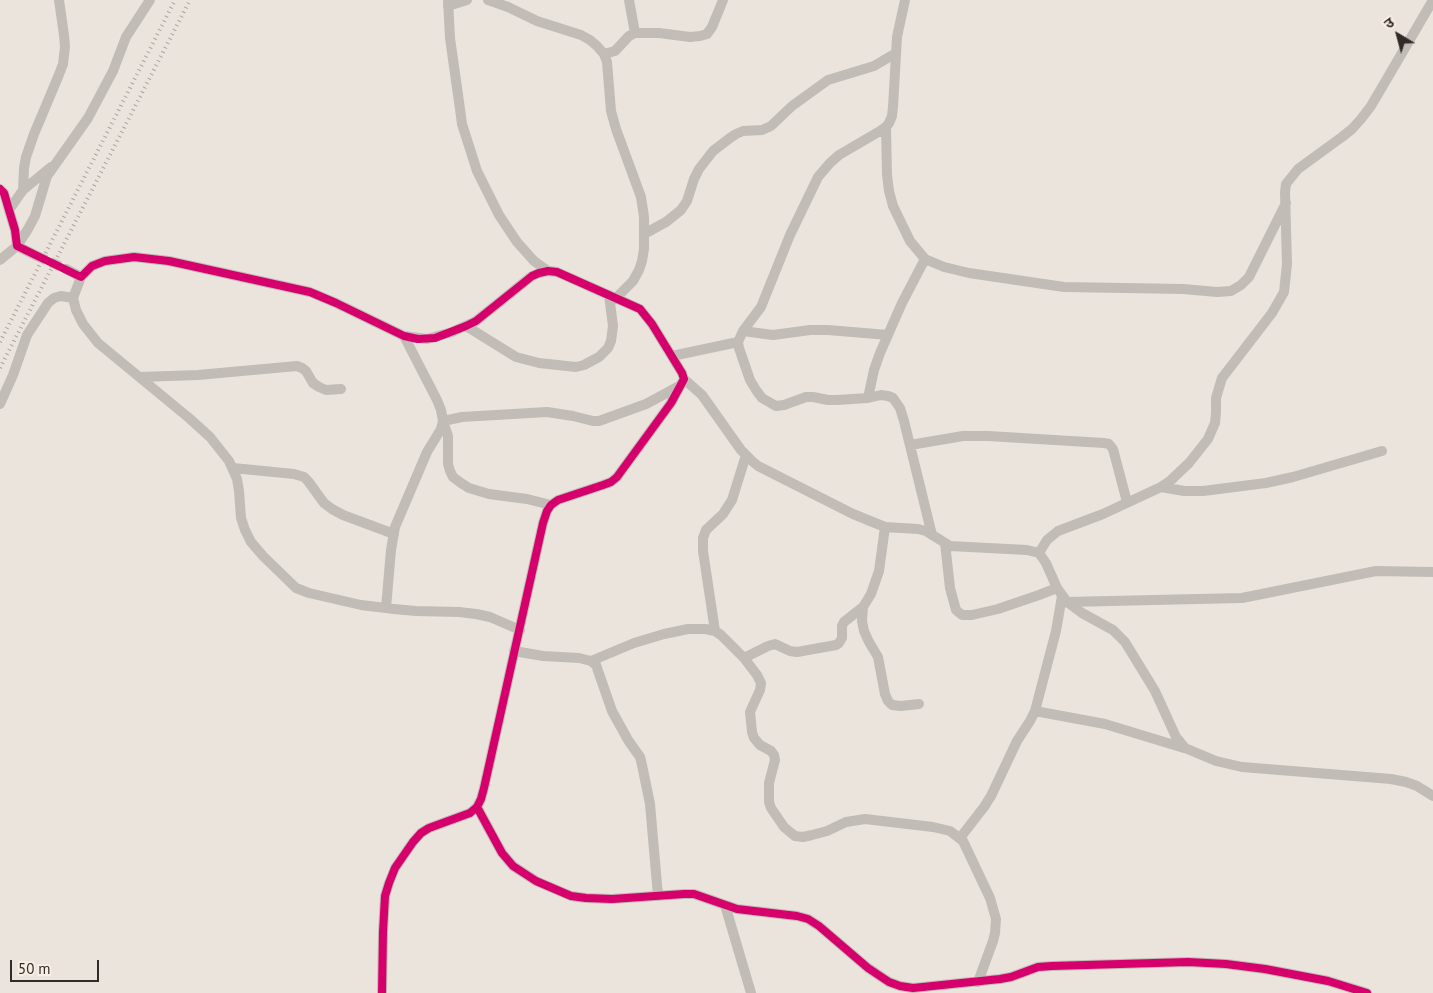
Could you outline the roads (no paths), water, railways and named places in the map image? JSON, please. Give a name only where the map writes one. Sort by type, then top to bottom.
[{"type":"street","points":[[23,190],[26,157],[63,64],[65,47],[63,18],[59,0]]},
{"type":"street","points":[[0,260],[17,246],[28,229],[35,216],[48,176],[88,118],[113,71],[126,37],[150,0]]},
{"type":"street","points":[[467,0],[448,3],[450,38],[465,132],[477,171],[499,215],[517,242],[534,261],[548,271]]},
{"type":"street","points":[[488,0],[537,21],[581,35],[590,40],[604,54],[607,62],[611,111],[641,197],[644,217],[642,261],[639,270],[633,280],[612,297]]},
{"type":"street","points":[[629,0],[635,33]]},
{"type":"street","points":[[604,54],[616,51],[629,36],[635,33],[690,37],[707,34],[712,27],[723,0]]},
{"type":"street","points":[[905,0],[896,53],[892,116],[886,127],[839,155],[818,177],[790,235],[761,307],[738,342],[750,380],[762,398],[776,406],[813,396],[828,400],[881,396],[893,398],[900,408],[932,535]]},
{"type":"street","points":[[1039,553],[1047,540],[1058,531],[1103,514],[1161,487],[1180,473],[1208,439],[1215,423],[1216,398],[1222,378],[1272,313],[1284,292],[1288,264],[1286,184],[1298,169],[1352,129],[1371,106],[1433,0]]},
{"type":"street","points":[[644,234],[666,222],[681,210],[687,201],[699,169],[713,151],[730,138],[743,131],[762,130],[771,126],[792,106],[828,80],[874,66],[896,53]]},
{"type":"street","points":[[886,127],[889,191],[893,206],[910,241],[925,259],[944,267],[969,273],[1049,285],[1078,287],[1231,291],[1241,285],[1248,277],[1286,203]]},
{"type":"street","points":[[9,210],[23,190],[58,161]]},
{"type":"street","points":[[0,189],[4,193],[15,230],[17,246]]},
{"type":"street","points":[[17,246],[37,256]]},
{"type":"street","points":[[382,993],[385,896],[394,868],[421,833],[429,828],[470,813],[477,807],[484,788],[514,651],[520,630],[546,511],[558,500],[611,482],[617,477],[671,403],[683,382],[682,373],[652,324],[640,309],[557,272],[539,273],[525,281],[476,321],[452,332],[427,339],[404,336],[336,302],[304,290],[169,261],[134,257],[105,261],[92,266],[81,277],[73,298],[76,310],[83,324],[98,343],[210,437],[233,468],[240,491],[241,518],[244,530],[263,556],[296,588],[309,593],[386,608],[416,612],[476,614],[490,617],[520,630]]},
{"type":"street","points":[[868,398],[874,370],[888,335],[925,259]]},
{"type":"street","points":[[66,269],[81,277]]},
{"type":"street","points":[[0,404],[13,375],[27,335],[48,303],[54,298],[61,296],[73,298]]},
{"type":"street","points":[[466,326],[516,357],[539,363],[576,367],[592,361],[608,348],[613,335],[612,297]]},
{"type":"street","points":[[744,331],[773,335],[810,330],[828,330],[888,335]]},
{"type":"street","points":[[404,336],[442,410],[448,436],[447,455],[450,472],[454,477],[469,488],[489,494],[527,498],[551,505]]},
{"type":"street","points":[[672,356],[738,342]]},
{"type":"street","points":[[140,377],[180,376],[297,366],[306,371],[318,387],[326,390],[341,389]]},
{"type":"street","points":[[443,421],[468,417],[547,412],[599,422],[646,404],[683,382]]},
{"type":"street","points":[[683,382],[702,395],[746,455],[758,466],[853,514],[885,527],[918,529],[955,547],[988,547],[1039,553],[1062,595],[1082,614],[1113,630],[1125,642],[1155,691],[1176,737],[1185,748]]},
{"type":"street","points":[[386,608],[391,550],[400,514],[427,452],[441,429],[443,421]]},
{"type":"street","points":[[910,445],[950,437],[976,436],[1096,441],[1109,444],[1116,456],[1127,502]]},
{"type":"street","points":[[1161,487],[1184,491],[1198,491],[1266,483],[1382,451]]},
{"type":"street","points":[[715,631],[703,538],[706,530],[723,514],[732,500],[746,455]]},
{"type":"street","points":[[233,468],[294,474],[304,477],[324,503],[332,509],[394,534]]},
{"type":"street","points":[[744,658],[775,644],[797,652],[839,643],[842,638],[844,622],[863,607],[871,594],[879,571],[885,527]]},
{"type":"street","points":[[945,543],[950,588],[956,610],[962,615],[972,615],[998,609],[1031,598],[1062,595],[1230,599],[1255,596],[1376,571],[1433,572]]},
{"type":"street","points":[[960,838],[991,796],[1017,741],[1030,721],[1056,631],[1062,595]]},
{"type":"street","points":[[863,607],[862,622],[864,630],[878,657],[888,701],[892,705],[919,704]]},
{"type":"street","points":[[591,661],[634,643],[664,634],[698,628],[715,631],[721,635],[744,658],[761,683],[760,690],[750,712],[752,732],[760,745],[771,751],[774,755],[775,760],[769,783],[769,802],[784,827],[795,836],[803,837],[828,831],[846,822],[865,819],[934,827],[950,832],[960,838],[968,850],[986,890],[996,919],[993,941],[978,982]]},
{"type":"street","points":[[514,651],[530,655],[591,661],[599,670],[612,711],[640,757],[650,804],[658,896]]},
{"type":"street","points":[[1034,711],[1110,725],[1185,748],[1216,761],[1242,767],[1406,782],[1417,786],[1433,796]]},
{"type":"street","points":[[477,807],[502,853],[513,866],[536,881],[571,896],[612,899],[694,894],[737,909],[787,914],[808,920],[827,932],[879,976],[913,990],[1012,977],[1038,967],[1202,962],[1294,974],[1328,981],[1367,993]]},
{"type":"street","points":[[725,905],[751,993]]},
{"type":"tunnel","points":[[37,256],[66,269]]},
{"type":"railway","points":[[0,342],[175,0]]},
{"type":"railway","points":[[0,368],[190,0]]}]
